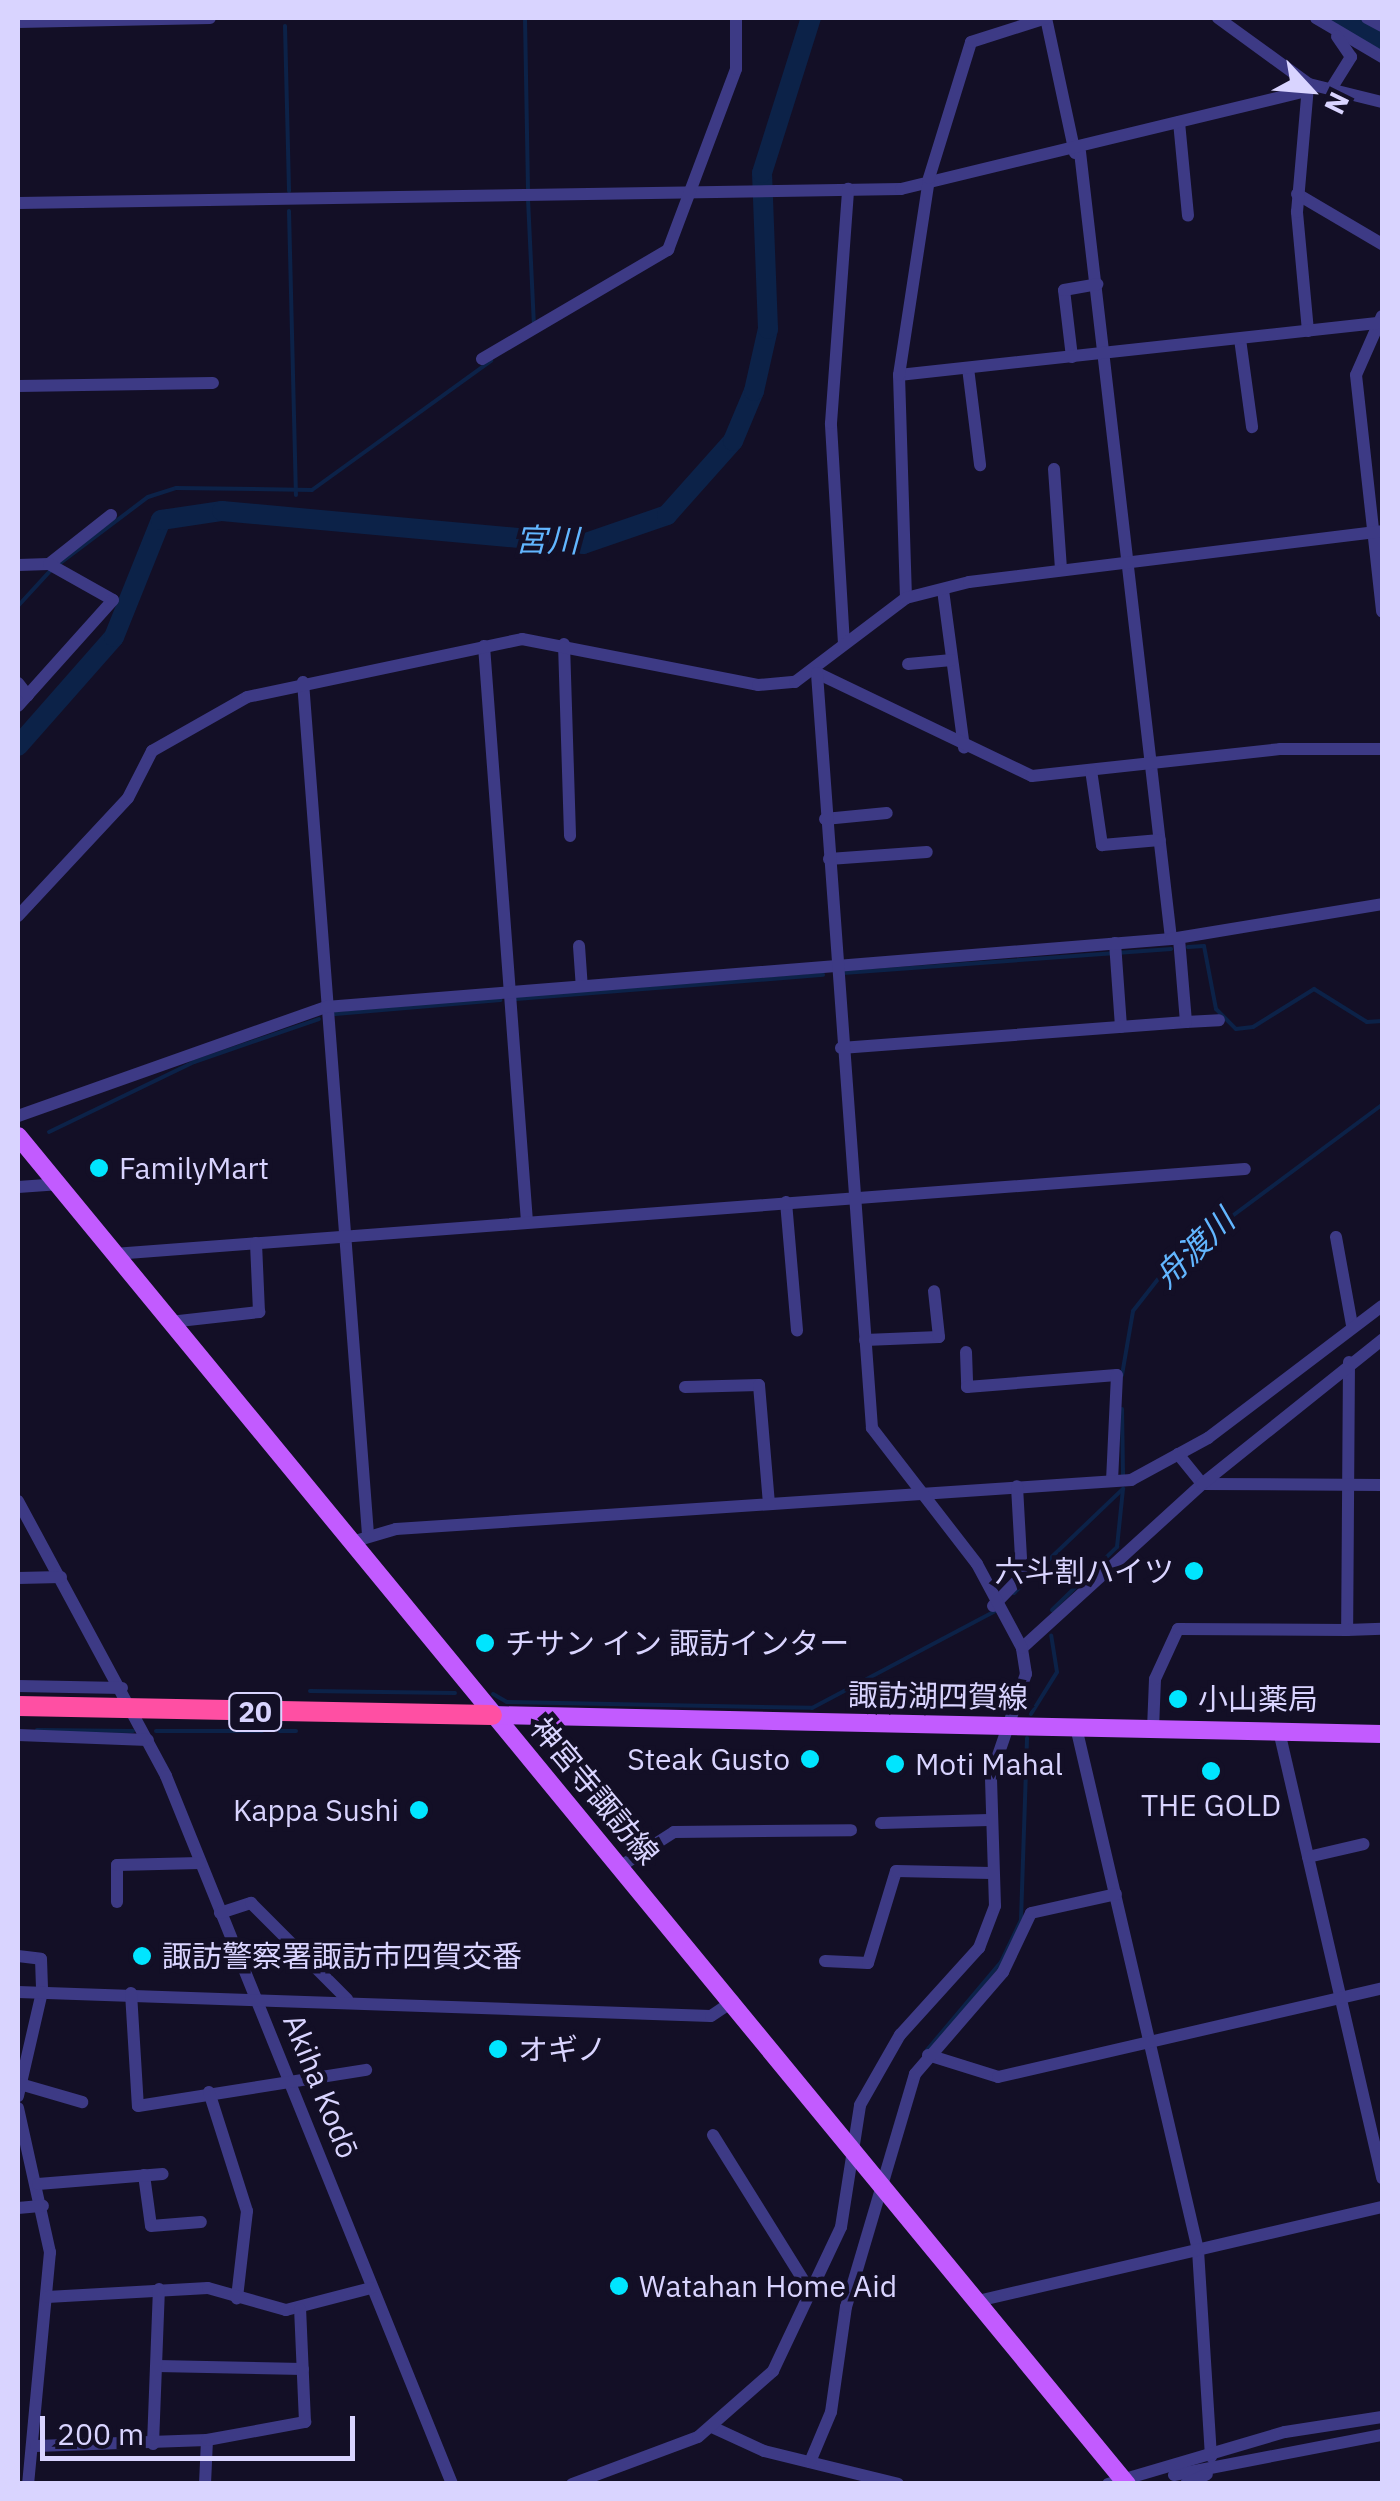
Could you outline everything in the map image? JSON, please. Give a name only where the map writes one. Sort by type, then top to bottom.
[{"type":"highway","name":"20","points":[[18,1706],[492,1714]]},
{"type":"main road","name":"神宮寺諏訪線","points":[[18,1136],[170,1322],[360,1538],[492,1714],[982,2300],[1078,2419],[1120,2482]]},
{"type":"main road","name":"諏訪湖四賀線","points":[[492,1714],[1382,1734]]},
{"type":"street","points":[[18,22],[210,18]]},
{"type":"street","points":[[482,360],[661,257],[736,69],[736,18]]},
{"type":"street","points":[[906,598],[900,376],[927,186],[971,42],[1046,18],[1077,153],[1097,284],[1160,840],[1186,1022]]},
{"type":"street","points":[[1218,18],[1307,87]]},
{"type":"street","points":[[1316,18],[1382,58]]},
{"type":"street","points":[[1367,18],[1382,26]]},
{"type":"street","points":[[1331,90],[1351,57],[1336,33]]},
{"type":"street","points":[[18,203],[774,194],[927,186],[1077,153],[1307,87],[1382,102]]},
{"type":"street","points":[[1307,87],[1297,194],[1308,332]]},
{"type":"street","points":[[1179,122],[1188,216]]},
{"type":"street","points":[[844,644],[830,423],[848,189]]},
{"type":"street","points":[[1297,194],[1382,244]]},
{"type":"street","points":[[1072,356],[1064,290],[1097,284]]},
{"type":"street","points":[[900,376],[1308,332],[1380,320]]},
{"type":"street","points":[[1380,320],[1356,375],[1378,531],[1382,612]]},
{"type":"street","points":[[1240,339],[1252,428]]},
{"type":"street","points":[[968,368],[980,465]]},
{"type":"street","points":[[18,386],[213,383]]},
{"type":"street","points":[[1365,453],[1382,457]]},
{"type":"street","points":[[1054,469],[1060,569]]},
{"type":"street","points":[[50,564],[111,515]]},
{"type":"street","points":[[572,2484],[652,2459],[712,2426],[773,2371],[809,2288],[841,2228],[849,2142],[900,2035],[978,1948],[995,1906],[989,1820],[1002,1725],[1026,1674],[1022,1648],[995,1610],[976,1564],[872,1428],[835,968],[817,674],[844,644],[906,598],[1060,569],[1378,531]]},
{"type":"street","points":[[18,564],[50,564],[113,600],[23,701]]},
{"type":"street","points":[[943,590],[964,748]]},
{"type":"street","points":[[18,916],[128,798],[163,742],[212,710],[302,682],[484,646],[564,644],[758,686],[817,674],[889,702],[1013,773],[1382,749]]},
{"type":"street","points":[[564,644],[570,836]]},
{"type":"street","points":[[484,646],[527,1222]]},
{"type":"street","points":[[908,664],[952,660]]},
{"type":"street","points":[[302,682],[344,1238],[360,1538],[921,1492],[1119,1480],[1178,1454],[1382,1306]]},
{"type":"street","points":[[18,683],[23,701]]},
{"type":"street","points":[[1091,770],[1102,845],[1160,840]]},
{"type":"street","points":[[825,818],[886,813]]},
{"type":"street","points":[[829,858],[927,852]]},
{"type":"street","points":[[18,1116],[326,1007],[1115,944],[1382,904]]},
{"type":"street","points":[[1115,944],[1121,1027]]},
{"type":"street","points":[[579,946],[582,986]]},
{"type":"street","points":[[841,1048],[1219,1020]]},
{"type":"street","points":[[114,1254],[1245,1169]]},
{"type":"street","points":[[18,1187],[57,1184]]},
{"type":"street","points":[[786,1202],[798,1331]]},
{"type":"street","points":[[1336,1236],[1352,1326]]},
{"type":"street","points":[[170,1322],[259,1312],[256,1243]]},
{"type":"street","points":[[865,1340],[939,1337],[934,1291]]},
{"type":"street","points":[[1022,1648],[1202,1484],[1349,1362],[1382,1340]]},
{"type":"street","points":[[966,1352],[967,1387],[1117,1374],[1119,1480]]},
{"type":"street","points":[[1346,1630],[1349,1362]]},
{"type":"street","points":[[685,1387],[759,1385],[769,1504]]},
{"type":"street","points":[[1178,1454],[1202,1484]]},
{"type":"street","points":[[1202,1484],[1382,1485]]},
{"type":"street","points":[[995,1610],[1022,1576],[1016,1486]]},
{"type":"street","name":"Akiha Kodō","points":[[18,1500],[148,1740],[258,1994],[371,2288],[452,2484]]},
{"type":"street","points":[[18,1578],[61,1577]]},
{"type":"street","points":[[1154,1729],[1155,1679],[1169,1665],[1178,1629],[1382,1630]]},
{"type":"street","points":[[18,1686],[122,1688]]},
{"type":"street","points":[[1076,1726],[1198,2250],[1214,2462]]},
{"type":"street","points":[[1279,1731],[1382,2178]]},
{"type":"street","points":[[18,1735],[148,1740]]},
{"type":"street","points":[[880,1823],[989,1820]]},
{"type":"street","points":[[621,1866],[674,1832],[852,1830]]},
{"type":"street","points":[[1308,1857],[1364,1844]]},
{"type":"street","points":[[118,1902],[117,1865],[200,1863]]},
{"type":"street","points":[[825,1961],[868,1963],[896,1871],[992,1873]]},
{"type":"street","points":[[810,2462],[835,2396],[846,2307],[889,2187],[905,2093],[928,2055],[1003,1972],[1031,1913],[1116,1894]]},
{"type":"street","points":[[220,1913],[251,1904],[348,1998]]},
{"type":"street","points":[[18,1956],[41,1958],[42,1992],[19,2090],[82,2102]]},
{"type":"street","points":[[928,2055],[988,2078],[1382,1988]]},
{"type":"street","points":[[18,1992],[258,1994],[711,2016],[733,2001]]},
{"type":"street","points":[[131,1994],[132,2100],[174,2103],[288,2077],[366,2070]]},
{"type":"street","points":[[209,2092],[247,2211],[237,2298]]},
{"type":"street","points":[[18,2108],[43,2206],[46,2298],[36,2446],[28,2484]]},
{"type":"street","points":[[714,2135],[809,2288]]},
{"type":"street","points":[[38,2184],[163,2174]]},
{"type":"street","points":[[144,2175],[151,2226],[201,2222]]},
{"type":"street","points":[[18,2208],[43,2206]]},
{"type":"street","points":[[982,2300],[1382,2207]]},
{"type":"street","points":[[46,2298],[160,2288],[300,2309],[371,2288]]},
{"type":"street","points":[[153,2444],[160,2288]]},
{"type":"street","points":[[36,2446],[153,2444],[300,2428],[300,2309]]},
{"type":"street","points":[[157,2366],[303,2369]]},
{"type":"street","points":[[1186,2484],[1214,2462],[1284,2432],[1382,2417]]},
{"type":"street","points":[[712,2426],[810,2462],[898,2484]]},
{"type":"street","points":[[1120,2482],[1214,2462],[1382,2435]]},
{"type":"street","points":[[205,2484],[207,2440]]},
{"type":"waterway","points":[[525,18],[528,189]]},
{"type":"waterway","name":"宮川","points":[[18,746],[114,637],[161,520],[222,511],[583,544],[667,515],[733,441],[754,391],[768,329],[762,173],[811,18]]},
{"type":"waterway","name":"宮川","points":[[1341,18],[1382,43]]},
{"type":"waterway","points":[[285,26],[289,191]]},
{"type":"waterway","points":[[528,199],[534,324]]},
{"type":"waterway","points":[[289,211],[296,495]]},
{"type":"waterway","points":[[59,564],[148,497],[176,488],[312,490],[491,361]]},
{"type":"waterway","points":[[18,606],[51,570]]},
{"type":"waterway","points":[[1188,947],[1204,946],[1216,1009],[1236,1029],[1253,1027],[1314,989],[1367,1022],[1382,1021]]},
{"type":"waterway","points":[[843,973],[1171,949]]},
{"type":"waterway","points":[[516,999],[823,975]]},
{"type":"waterway","points":[[335,1014],[500,1000]]},
{"type":"waterway","points":[[49,1132],[194,1062],[319,1019]]},
{"type":"waterway","name":"舟渡川","points":[[1122,1375],[1133,1311],[1173,1260],[1382,1105]]},
{"type":"waterway","name":"舟渡川","points":[[1122,1409],[1123,1475]]},
{"type":"waterway","points":[[1014,1593],[1123,1489]]},
{"type":"waterway","name":"舟渡川","points":[[1052,1610],[1117,1547],[1123,1489]]},
{"type":"waterway","points":[[493,1694],[507,1702],[812,1708],[997,1610]]},
{"type":"waterway","name":"舟渡川","points":[[1031,1714],[1057,1672],[1051,1635]]},
{"type":"waterway","points":[[310,1691],[455,1693]]},
{"type":"waterway","points":[[37,1730],[133,1731]]},
{"type":"waterway","points":[[156,1731],[262,1731]]},
{"type":"waterway","points":[[280,1731],[296,1731]]},
{"type":"waterway","points":[[927,2050],[1001,1962],[1021,1920],[1027,1738]]},
{"type":"place","name":"FamilyMart","points":[[99,1168]]},
{"type":"place","name":"六斗割ハイツ","points":[[1194,1571]]},
{"type":"place","name":"チサン イン 諏訪インター","points":[[485,1643]]},
{"type":"place","name":"小山薬局","points":[[1178,1699]]},
{"type":"place","name":"Steak Gusto","points":[[810,1759]]},
{"type":"place","name":"Moti Mahal","points":[[895,1764]]},
{"type":"place","name":"THE GOLD","points":[[1211,1771]]},
{"type":"place","name":"Kappa Sushi","points":[[419,1810]]},
{"type":"place","name":"諏訪警察署諏訪市四賀交番","points":[[142,1956]]},
{"type":"place","name":"オギノ","points":[[498,2049]]},
{"type":"place","name":"Watahan Home Aid","points":[[619,2286]]}]
